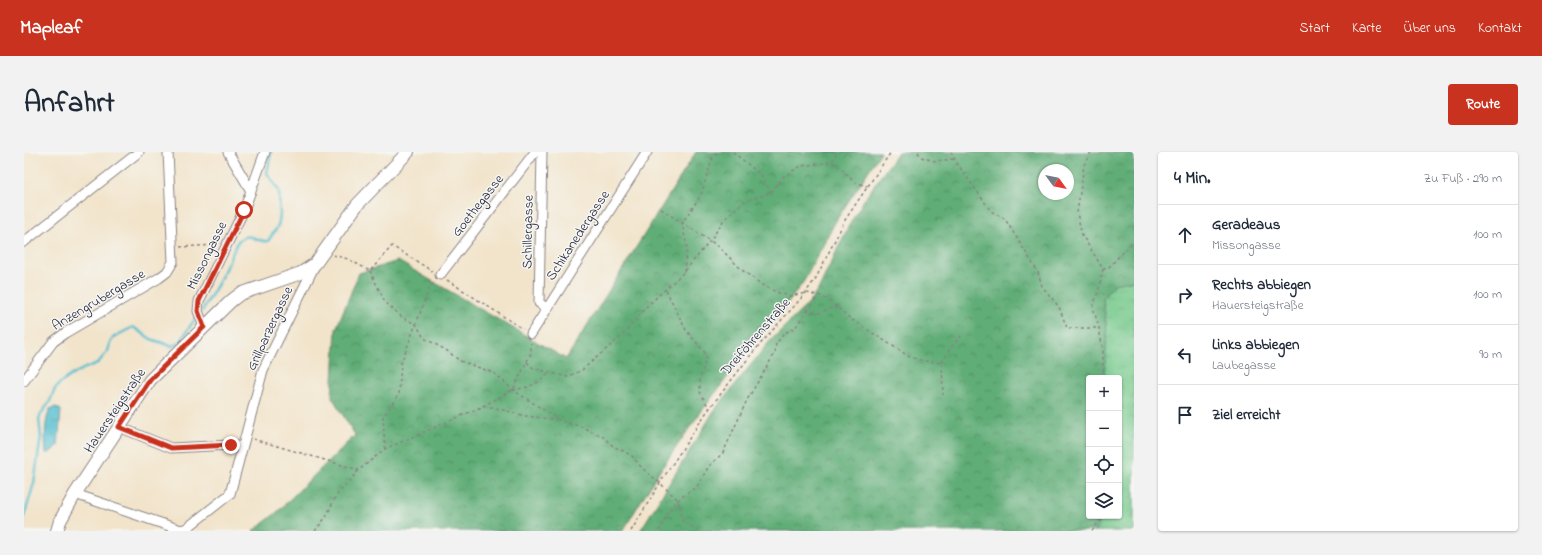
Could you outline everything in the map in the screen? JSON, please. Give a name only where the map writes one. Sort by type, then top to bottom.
[{"type":"street","points":[[24,242],[139,152]]},
{"type":"street","points":[[168,152],[172,247]]},
{"type":"street","points":[[228,152],[251,191]]},
{"type":"street","name":"Missongasse","points":[[202,321],[198,311],[199,301],[244,210],[265,152]]},
{"type":"street","name":"Hauersteigstraße","points":[[57,531],[60,521],[75,494],[150,380],[202,321],[240,294],[301,273],[315,264],[357,205],[408,152]]},
{"type":"street","name":"Goethegasse","points":[[440,275],[535,152]]},
{"type":"street","name":"Schillergasse","points":[[542,152],[539,303],[546,308]]},
{"type":"street","name":"Schikanedergasse","points":[[531,334],[546,308],[647,152]]},
{"type":"street","name":"Anzengrubergasse","points":[[24,381],[53,342],[65,333],[167,272],[173,262],[172,247]]},
{"type":"street","name":"Grillparzergasse","points":[[75,494],[181,530],[187,528],[230,494],[267,361],[315,264]]},
{"type":"street","points":[[119,427],[171,448],[231,445],[242,447]]},
{"type":"path","points":[[684,272],[687,248],[682,223],[701,195],[712,159],[717,152]]},
{"type":"path","points":[[733,152],[761,175],[772,192]]},
{"type":"path","points":[[832,162],[837,152]]},
{"type":"path","points":[[918,152],[921,157],[934,161],[954,158]]},
{"type":"path","points":[[951,152],[991,211],[1005,219],[1038,272],[1042,286],[1059,306],[1067,328],[1099,328]]},
{"type":"path","points":[[1091,152],[1084,165],[1077,213],[1082,235],[1103,269],[1093,307],[1103,350],[1103,375]]},
{"type":"path","name":"Dreiföhrenstraße","points":[[631,531],[660,483],[709,408],[754,351],[806,293],[816,278],[845,220],[890,153]]},
{"type":"path","points":[[527,362],[533,368],[567,377],[582,370],[625,333],[646,307],[684,272],[710,241],[723,221],[734,210],[745,201],[765,196],[772,192],[784,176],[800,166],[832,162],[844,171],[854,182],[867,186]]},
{"type":"path","points":[[661,209],[718,246],[742,270],[765,287],[790,296],[806,293],[828,300],[851,319],[910,357],[924,361],[942,363]]},
{"type":"path","points":[[1103,269],[1108,268],[1134,241]]},
{"type":"path","points":[[172,247],[227,245]]},
{"type":"path","points":[[370,271],[392,246],[531,334],[531,353],[513,390]]},
{"type":"path","points":[[324,253],[348,259],[370,271],[386,302],[403,318],[416,324],[424,338],[446,350],[460,361],[494,373],[513,390],[561,421]]},
{"type":"path","points":[[386,449],[383,417],[399,394],[401,363],[430,286],[440,275]]},
{"type":"path","points":[[666,290],[686,330],[705,353],[706,359],[700,380],[700,392],[709,408]]},
{"type":"path","points":[[659,531],[668,512],[678,500],[698,485],[709,466],[722,453],[747,400],[775,353],[776,343],[785,332],[795,328],[808,311],[815,301],[813,294]]},
{"type":"path","points":[[808,311],[818,313],[837,306]]},
{"type":"path","points":[[943,395],[942,363],[951,347],[962,335]]},
{"type":"path","points":[[315,531],[326,517],[336,496],[359,470],[386,449],[477,409],[513,390],[526,388],[545,378],[549,372]]},
{"type":"path","points":[[477,409],[492,407],[526,416],[561,421],[580,426],[602,436],[613,446],[631,455],[642,468],[678,500],[683,522],[700,531]]},
{"type":"path","points":[[245,436],[359,470]]},
{"type":"path","points":[[1092,531],[1101,519]]},
{"type":"green space","points":[[696,152],[881,152],[837,219],[804,281],[780,314],[750,347],[695,420],[655,478],[623,531],[253,531],[275,514],[355,435],[332,397],[336,329],[359,273],[398,261],[566,359]]},
{"type":"green space","points":[[898,152],[1134,152],[1134,280],[1114,284],[1103,298],[1107,333],[1104,375],[1086,375],[1086,519],[1099,519],[1096,531],[640,531],[714,411],[769,342],[809,303],[818,290],[847,229],[864,200]]},
{"type":"green space","points":[[1134,280],[1134,531],[1096,531],[1099,519],[1122,519],[1122,375],[1104,375],[1107,333],[1103,298],[1114,284]]},
{"type":"water","points":[[55,407],[61,410],[58,446],[49,453],[46,453],[45,436],[47,419],[50,409]]},
{"type":"waterway","points":[[202,311],[219,282],[238,241],[246,237],[268,241],[278,226],[280,216],[279,191],[267,173],[271,152]]},
{"type":"waterway","points":[[24,517],[34,483],[41,437],[39,419],[59,384],[75,373],[97,364],[108,351],[110,343],[114,337],[133,327],[151,339],[171,346],[180,343],[197,316]]},
{"type":"route","points":[[231,445],[171,448],[119,427],[150,380],[204,327],[198,311],[199,301],[244,210]]}]
